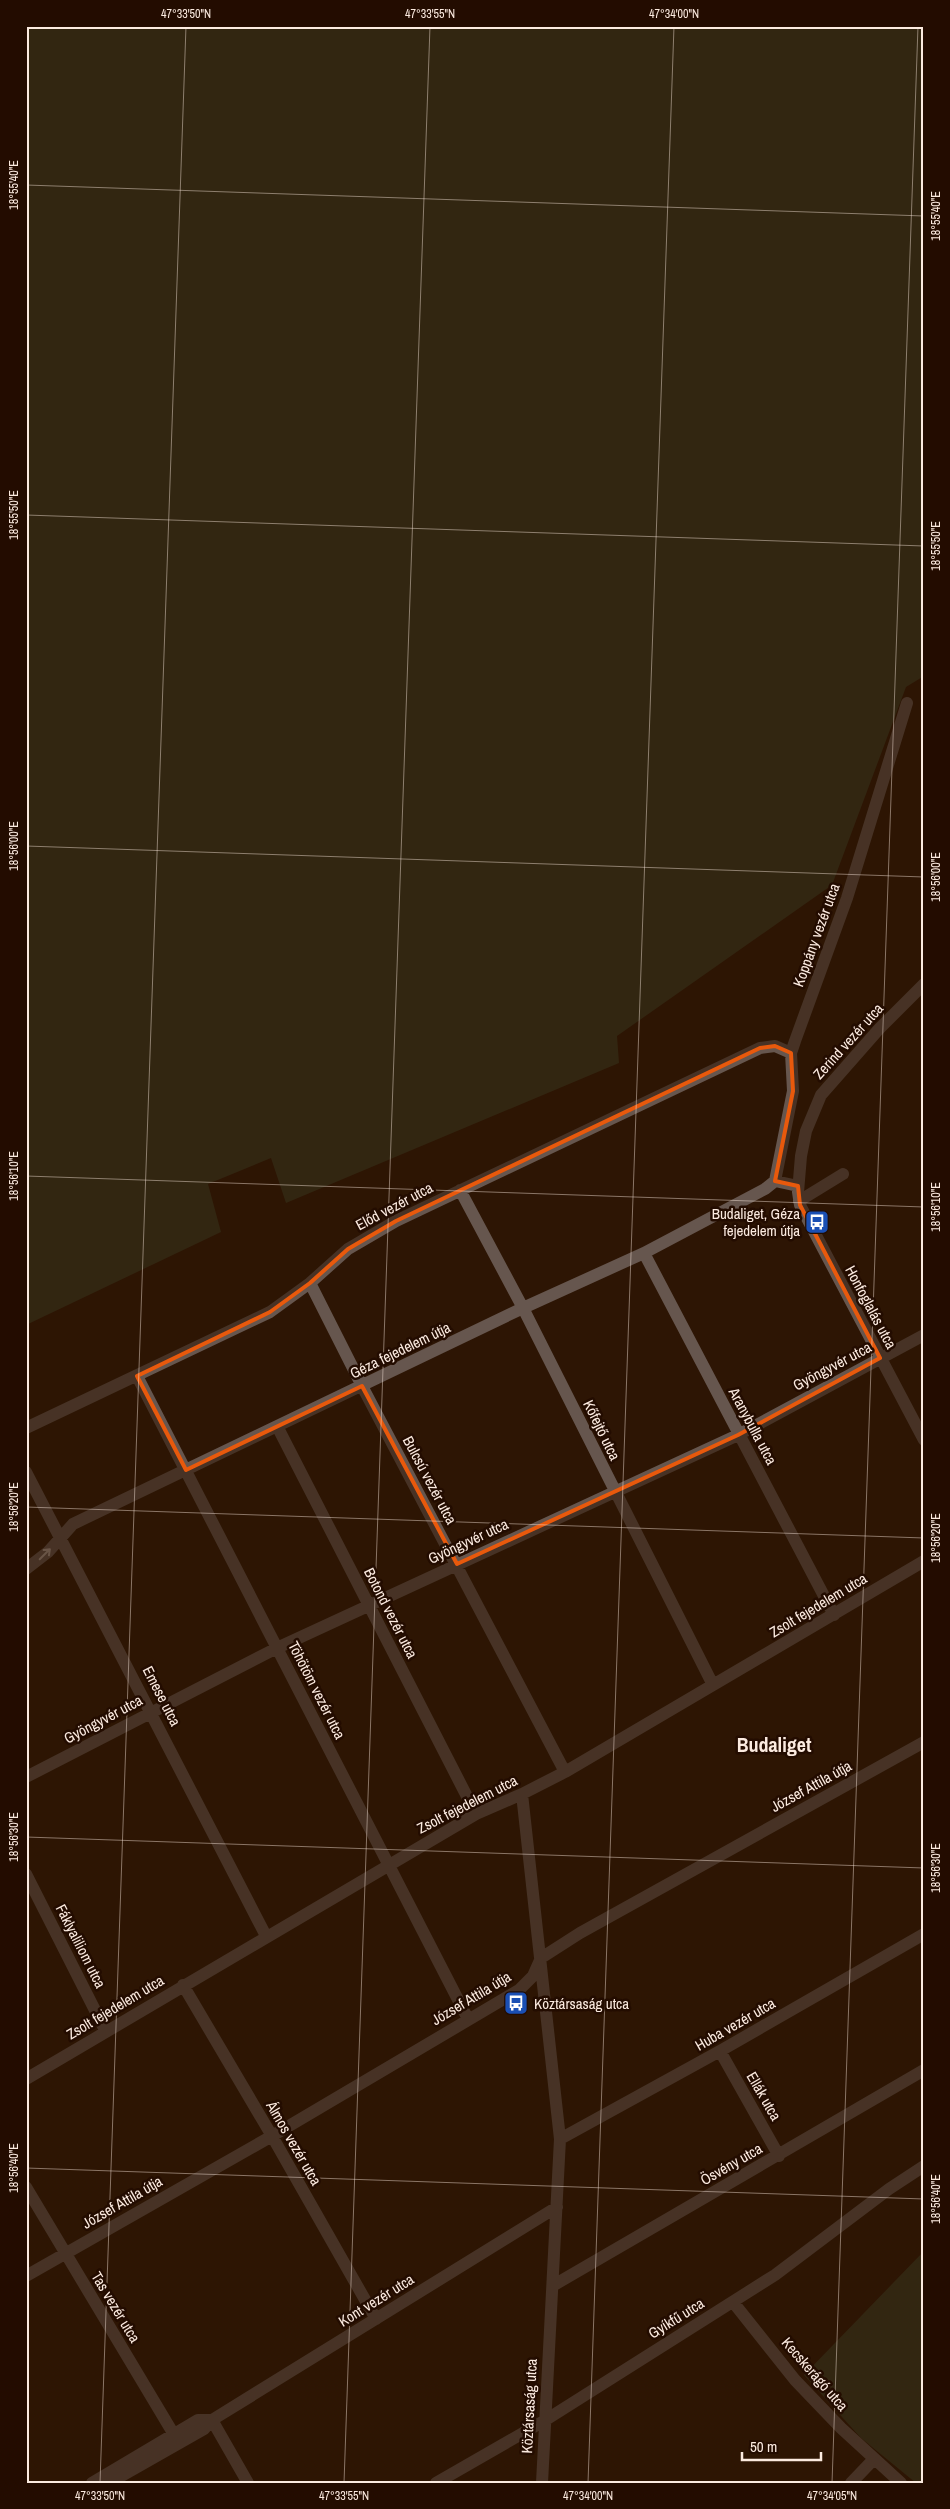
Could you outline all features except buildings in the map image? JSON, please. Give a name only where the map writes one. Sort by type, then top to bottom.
[{"type":"street","name":"Koppány vezér utca","points":[[775,1181],[792,1091],[791,1053],[849,890],[907,703]]},
{"type":"street","name":"Zerind vezér utca","points":[[798,1186],[806,1130],[821,1095],[879,1029],[924,984]]},
{"type":"street","name":"Előd vezér utca","points":[[26,1428],[270,1312],[310,1283],[348,1249],[396,1221],[760,1048],[775,1046],[791,1053]]},
{"type":"street","points":[[799,1202],[842,1174]]},
{"type":"street","points":[[775,1181],[798,1186]]},
{"type":"street","name":"Géza fejedelem útja","points":[[26,1569],[48,1552],[60,1536],[73,1524],[523,1308],[644,1253],[765,1189],[775,1181]]},
{"type":"street","name":"Honfoglalás utca","points":[[798,1186],[799,1202],[924,1440]]},
{"type":"street","name":"Kőfejtő utca","points":[[460,1190],[523,1308],[713,1685]]},
{"type":"street","name":"Aranybulla utca","points":[[644,1253],[834,1615]]},
{"type":"street","name":"Bulcsú vezér utca","points":[[310,1283],[362,1386],[565,1772]]},
{"type":"street","name":"Gyöngyvér utca","points":[[26,1777],[277,1648],[738,1435],[924,1335]]},
{"type":"street","name":"Töhötöm vezér utca","points":[[137,1376],[390,1864],[468,2019]]},
{"type":"street","name":"Botond vezér utca","points":[[277,1426],[476,1814]]},
{"type":"street","name":"Emese utca","points":[[26,1472],[152,1712],[266,1936]]},
{"type":"street","name":"Zsolt fejedelem utca","points":[[26,2079],[182,1985],[476,1814],[522,1794],[565,1772],[924,1561]]},
{"type":"street","name":"József Attila útja","points":[[26,2276],[272,2136],[519,1990],[533,1976],[541,1958],[580,1933],[924,1742]]},
{"type":"street","name":"Köztársaság utca","points":[[522,1794],[560,2139],[554,2285],[544,2421],[542,2483]]},
{"type":"street","name":"Fáklyaliliom utca","points":[[26,1874],[106,2032]]},
{"type":"street","name":"Huba vezér utca","points":[[560,2139],[720,2051],[924,1934]]},
{"type":"street","name":"Álmos vezér utca","points":[[182,1985],[272,2136],[376,2319]]},
{"type":"street","name":"Ellák utca","points":[[720,2051],[779,2156]]},
{"type":"street","name":"Ösvény utca","points":[[554,2285],[779,2156],[924,2070]]},
{"type":"street","name":"Gyíkfű utca","points":[[436,2483],[544,2421],[775,2275],[889,2189],[924,2166]]},
{"type":"street","name":"Tas vezér utca","points":[[26,2187],[64,2254],[177,2438]]},
{"type":"street","name":"Kont vezér utca","points":[[92,2483],[128,2466],[177,2438],[204,2429],[212,2420],[557,2207]]},
{"type":"street","name":"Kecskerágó utca","points":[[733,2302],[796,2380],[840,2428],[901,2483]]},
{"type":"street","points":[[212,2420],[248,2483]]},
{"type":"street","points":[[851,2483],[874,2459]]},
{"type":"street","name":"Kont vezér utca","points":[[109,2483],[128,2466]]},
{"type":"highlighted area","points":[[775,1046],[791,1053],[793,1091],[775,1181],[798,1186],[800,1205],[880,1358],[738,1435],[457,1564],[362,1386],[186,1470],[137,1376],[270,1312],[310,1283],[348,1249],[396,1221],[760,1048]]},
{"type":"green space","points":[[26,26],[924,26],[924,676],[906,687],[832,885],[617,1036],[619,1063],[286,1203],[271,1158],[208,1184],[221,1232],[26,1325]]},
{"type":"green space","points":[[924,2251],[924,2483],[916,2483],[861,2438],[804,2375]]},
{"type":"place","name":"Budaliget, Géza fejedelem útja","points":[[817,1222]]},
{"type":"place","name":"Köztársaság utca","points":[[516,2003]]},
{"type":"district","name":"Budaliget","points":[[774,1744]]}]
